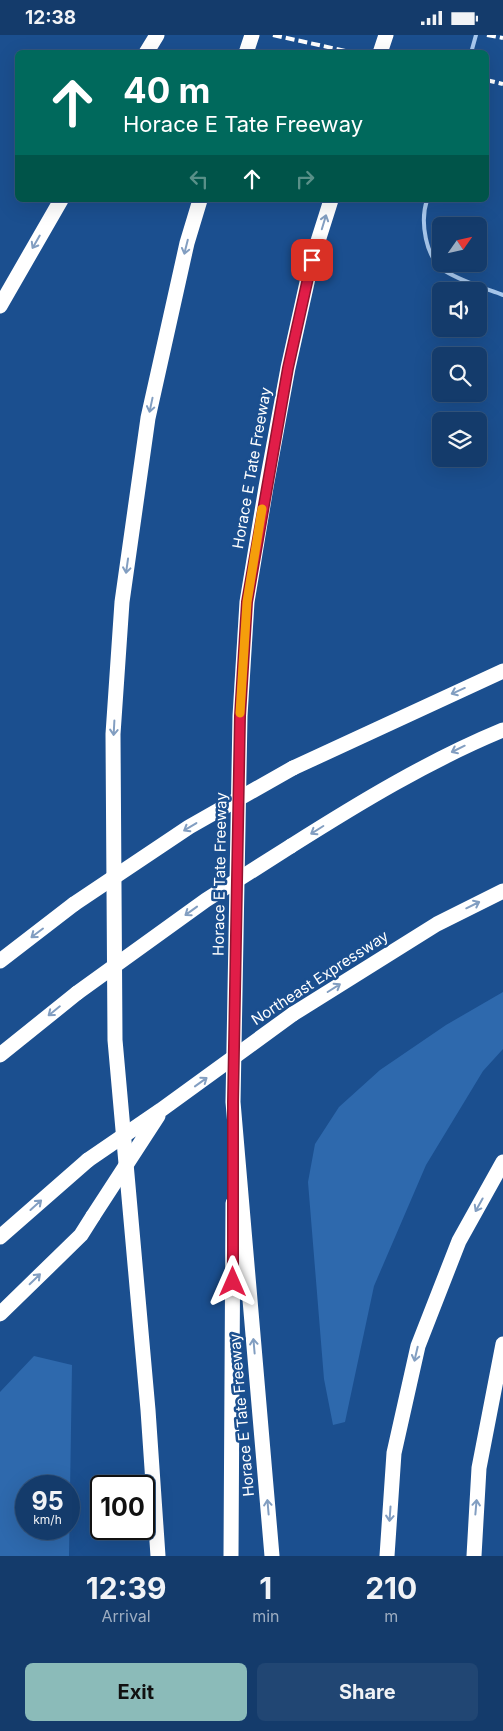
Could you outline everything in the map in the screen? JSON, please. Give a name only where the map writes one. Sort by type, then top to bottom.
[{"type":"highway","points":[[148,50],[157,35]]},
{"type":"highway","points":[[247,50],[252,35]]},
{"type":"highway","points":[[381,50],[386,35]]},
{"type":"highway","points":[[0,306],[60,202]]},
{"type":"highway","points":[[158,1556],[148,1410],[115,1039],[113,734],[122,602],[148,418],[187,243],[199,202]]},
{"type":"highway","name":"Horace E Tate Freeway","points":[[272,1556],[233,1102],[240,716],[247,602],[288,368],[312,260],[330,202]]},
{"type":"highway","points":[[0,961],[74,904],[189,827],[293,768],[503,671]]},
{"type":"highway","points":[[0,1055],[77,993],[206,900],[392,785],[458,749],[503,730]]},
{"type":"highway","name":"Northeast Expressway","points":[[0,1237],[88,1160],[162,1110],[293,1015],[437,923],[503,891]]},
{"type":"highway","points":[[230,1556],[233,1102]]},
{"type":"highway","points":[[0,1313],[81,1235],[162,1110]]},
{"type":"highway","points":[[387,1556],[394,1453],[418,1346],[459,1241],[503,1163]]},
{"type":"highway","points":[[474,1556],[480,1469],[503,1344]]},
{"type":"highway","points":[[148,1410],[149,1556]]},
{"type":"lane","points":[[472,50],[476,35]]},
{"type":"lane","points":[[426,202],[425,243],[443,270],[503,295]]},
{"type":"shaded area","points":[[503,992],[503,1049],[483,1071],[426,1165],[374,1286],[345,1422],[333,1425],[324,1379],[308,1182],[315,1144],[339,1107],[380,1070],[446,1025]]},
{"type":"shaded area","points":[[34,1356],[72,1365],[70,1475],[15,1475],[15,1540],[69,1540],[69,1556],[0,1556],[0,1392]]},
{"type":"railway","points":[[273,35],[341,50]]},
{"type":"railway","points":[[487,35],[503,38]]},
{"type":"railway","points":[[489,81],[503,84]]},
{"type":"slow traffic","points":[[240,713],[247,602],[262,509]]},
{"type":"route","points":[[233,1282],[233,1102],[240,716],[247,602],[288,368],[312,260]]}]
